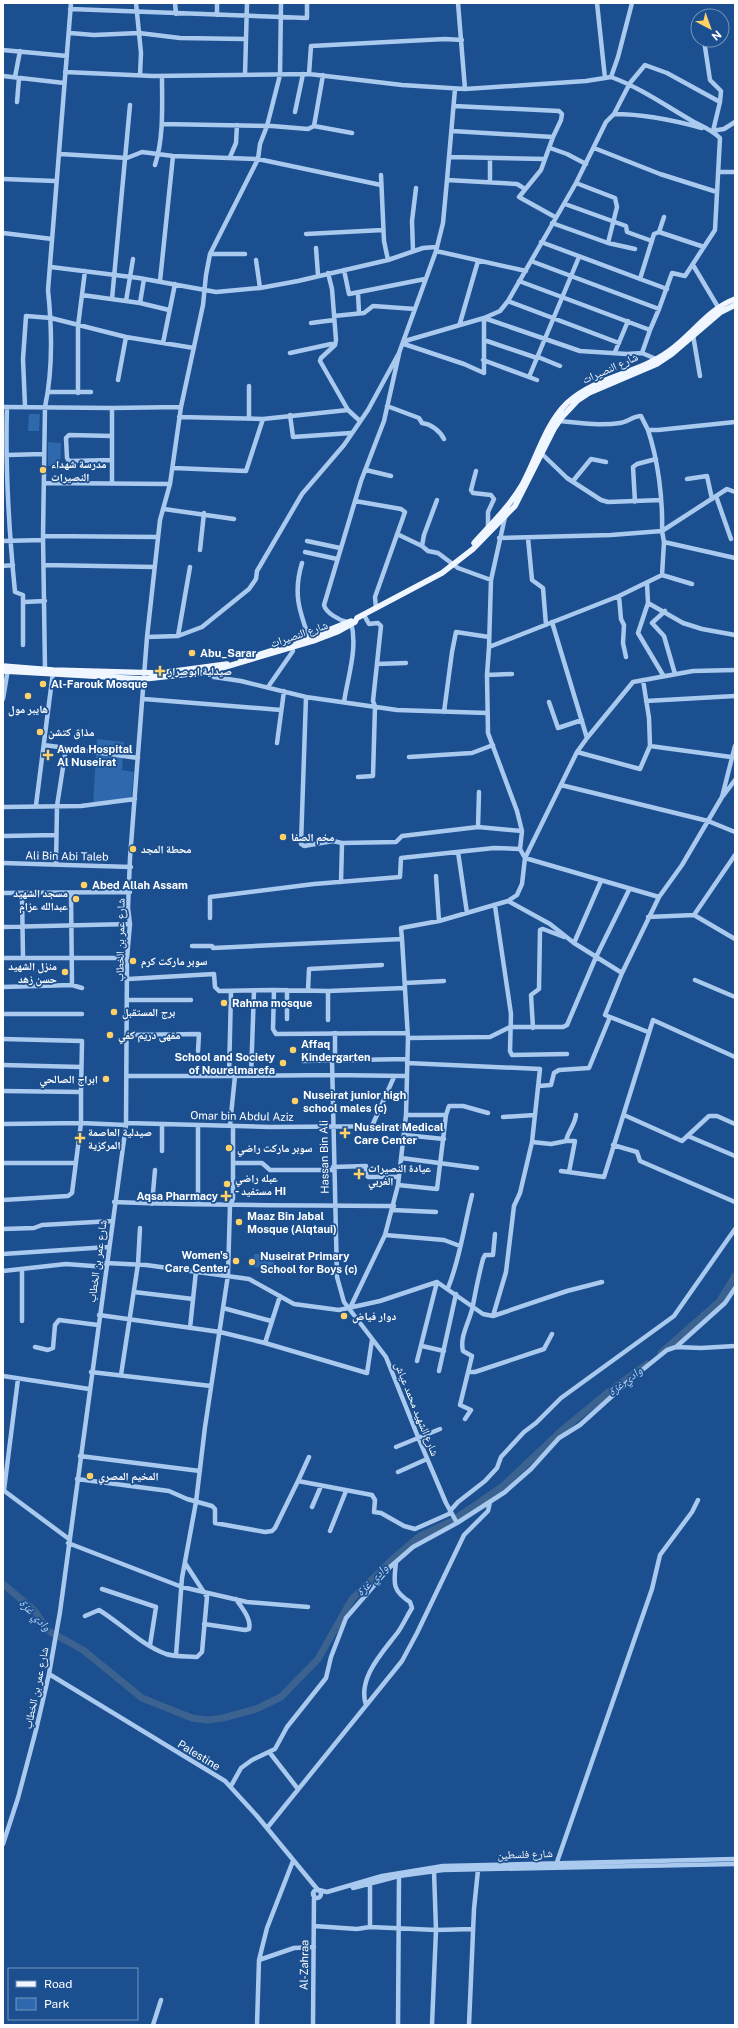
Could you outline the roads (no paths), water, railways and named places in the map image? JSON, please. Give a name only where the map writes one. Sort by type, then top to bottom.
[{"type":"main road","name":"شارع النصيرات","points":[[463,558],[510,504],[527,476],[553,421],[568,403],[594,384],[656,359],[670,350],[718,307],[735,299]]},
{"type":"main road","name":"شارع النصيرات","points":[[292,646],[325,637],[454,565],[505,517],[521,498],[559,421],[577,401],[589,393],[657,364],[672,354],[721,312],[735,305]]},
{"type":"main road","points":[[6,668],[53,672],[144,676],[202,671],[292,646],[350,622]]},
{"type":"main road","points":[[6,668],[45,669],[53,672]]},
{"type":"street","points":[[45,669],[43,538],[44,407],[48,392],[51,318],[48,290],[51,267],[55,181],[60,154],[71,3]]},
{"type":"street","points":[[136,3],[141,53],[140,75]]},
{"type":"street","points":[[175,3],[176,14]]},
{"type":"street","points":[[217,3],[217,15]]},
{"type":"street","points":[[245,75],[247,3]]},
{"type":"street","name":"شارع عمر بن الخطاب","points":[[3,1844],[18,1798],[49,1674],[60,1612],[68,1541],[126,1124],[128,1076],[127,958],[130,924],[128,908],[138,758],[144,699],[144,676],[157,537],[173,468],[179,417],[203,305],[210,254],[258,159],[260,144],[268,126],[280,75],[281,3]]},
{"type":"street","points":[[70,9],[136,13],[307,18],[307,3]]},
{"type":"street","points":[[458,3],[465,89]]},
{"type":"street","points":[[597,3],[605,78]]},
{"type":"street","points":[[611,77],[618,57],[632,3]]},
{"type":"street","points":[[70,33],[94,35],[139,33],[180,38],[245,39]]},
{"type":"street","points":[[309,74],[311,46],[445,39],[462,40]]},
{"type":"street","points":[[705,48],[710,80],[721,91],[713,131]]},
{"type":"street","points":[[3,50],[66,56]]},
{"type":"street","points":[[17,102],[17,77],[20,51]]},
{"type":"street","points":[[404,342],[440,332],[460,323],[484,318],[500,311],[508,301],[552,223],[565,204],[606,122],[614,114],[630,83],[645,64],[667,73],[720,102]]},
{"type":"street","points":[[65,72],[162,76],[309,74],[402,85],[465,89],[572,82],[611,77],[630,83],[694,122],[713,131],[720,138],[715,230],[685,276],[672,273],[642,353]]},
{"type":"street","points":[[294,112],[303,74]]},
{"type":"street","points":[[314,126],[323,75]]},
{"type":"street","points":[[3,76],[64,83]]},
{"type":"street","points":[[155,165],[159,153],[162,124],[162,76]]},
{"type":"street","points":[[148,637],[178,636],[202,627],[249,588],[256,579],[257,572],[302,494],[344,444],[368,410],[404,342],[436,249],[443,222],[455,88]]},
{"type":"street","points":[[112,300],[116,274],[127,158],[130,104]]},
{"type":"street","points":[[454,106],[559,111],[562,114],[541,170],[519,197],[555,218]]},
{"type":"street","points":[[614,114],[634,114],[676,121],[713,131],[724,129],[735,122]]},
{"type":"street","points":[[162,124],[268,126],[308,129],[314,126],[352,133]]},
{"type":"street","points":[[230,157],[236,143],[236,125]]},
{"type":"street","points":[[452,131],[553,137]]},
{"type":"street","points":[[550,148],[567,154],[586,164]]},
{"type":"street","points":[[594,148],[660,174],[717,192]]},
{"type":"street","points":[[60,154],[127,158],[142,152],[173,156],[258,159],[381,186]]},
{"type":"street","points":[[160,282],[173,156]]},
{"type":"street","points":[[450,157],[544,159]]},
{"type":"street","points":[[490,158],[490,182]]},
{"type":"street","points":[[719,172],[735,172]]},
{"type":"street","points":[[380,175],[383,230],[388,260]]},
{"type":"street","points":[[3,179],[55,181]]},
{"type":"street","points":[[447,180],[517,184],[525,189]]},
{"type":"street","points":[[576,183],[615,198],[617,207],[608,243]]},
{"type":"street","points":[[413,251],[412,221],[416,188]]},
{"type":"street","points":[[565,204],[626,226],[627,232],[652,241]]},
{"type":"street","points":[[640,280],[654,234],[659,232],[664,217]]},
{"type":"street","points":[[552,223],[608,243],[635,249]]},
{"type":"street","points":[[306,234],[383,230]]},
{"type":"street","points":[[659,232],[704,247]]},
{"type":"street","points":[[3,233],[52,239]]},
{"type":"street","points":[[541,242],[667,289]]},
{"type":"street","points":[[316,248],[318,276]]},
{"type":"street","points":[[51,267],[116,274],[216,292],[260,288],[298,281],[388,260],[413,251],[436,249],[478,261],[526,271]]},
{"type":"street","points":[[210,254],[244,254]]},
{"type":"street","points":[[529,377],[561,297],[579,257]]},
{"type":"street","points":[[126,301],[133,259]]},
{"type":"street","points":[[256,260],[260,288]]},
{"type":"street","points":[[460,323],[478,261]]},
{"type":"street","points":[[531,261],[570,277],[659,309]]},
{"type":"street","points":[[693,265],[718,307]]},
{"type":"street","points":[[344,270],[349,294],[425,279]]},
{"type":"street","points":[[78,393],[78,326],[85,271]]},
{"type":"street","points":[[328,273],[336,336],[335,345],[321,358],[320,361],[348,410],[360,420]]},
{"type":"street","points":[[140,303],[144,279]]},
{"type":"street","points":[[519,281],[650,330]]},
{"type":"street","points":[[163,343],[175,284]]},
{"type":"street","points":[[358,293],[359,313]]},
{"type":"street","points":[[82,295],[140,303],[169,310]]},
{"type":"street","points":[[508,301],[619,343]]},
{"type":"street","points":[[311,323],[364,313],[373,306],[415,309]]},
{"type":"street","points":[[25,406],[23,359],[26,316],[51,318],[126,337],[194,348]]},
{"type":"street","points":[[484,318],[580,351],[616,352],[627,354],[642,353],[656,359]]},
{"type":"street","points":[[404,342],[484,373],[484,318]]},
{"type":"street","points":[[616,352],[628,321]]},
{"type":"street","points":[[693,335],[700,376]]},
{"type":"street","points":[[118,380],[126,337]]},
{"type":"street","points":[[484,340],[560,366]]},
{"type":"street","points":[[290,353],[331,344],[335,345]]},
{"type":"street","points":[[344,702],[351,668],[353,633],[350,622],[342,620],[324,608],[340,548],[387,406],[399,353]]},
{"type":"street","points":[[483,360],[537,380]]},
{"type":"street","points":[[248,418],[249,386]]},
{"type":"street","points":[[48,392],[91,392]]},
{"type":"street","points":[[387,406],[419,418],[422,423],[426,423],[441,433],[444,439]]},
{"type":"street","points":[[23,645],[24,596],[15,592],[12,540],[6,496],[5,469],[7,455],[5,438],[5,407],[181,407]]},
{"type":"street","points":[[112,408],[112,483]]},
{"type":"street","points":[[179,417],[263,419],[348,410]]},
{"type":"street","points":[[290,415],[293,437],[351,433]]},
{"type":"street","points":[[559,421],[608,424],[622,423],[636,416],[641,416],[648,430],[656,459],[662,508],[662,531],[664,542],[662,575]]},
{"type":"street","points":[[173,468],[246,471],[263,419]]},
{"type":"street","points":[[648,430],[735,422]]},
{"type":"street","points":[[112,436],[69,435],[66,438],[67,458],[69,461],[112,460]]},
{"type":"street","points":[[7,455],[44,454]]},
{"type":"street","points":[[542,454],[573,481],[601,500],[608,502],[661,500]]},
{"type":"street","points":[[573,481],[591,459],[606,462]]},
{"type":"street","points":[[635,502],[633,467],[637,464],[656,459]]},
{"type":"street","points":[[366,470],[391,476]]},
{"type":"street","points":[[476,471],[471,490],[473,493],[491,495],[494,499],[488,512],[488,528]]},
{"type":"street","points":[[687,479],[707,476],[714,498],[731,539]]},
{"type":"street","points":[[44,483],[170,484]]},
{"type":"street","points":[[500,538],[528,538],[662,531],[727,489],[735,492]]},
{"type":"street","points":[[422,546],[424,535],[437,500]]},
{"type":"street","points":[[356,501],[401,509],[405,512],[375,597],[376,608]]},
{"type":"street","points":[[164,509],[204,513],[234,519]]},
{"type":"street","points":[[200,550],[204,513]]},
{"type":"street","points":[[505,517],[491,580],[487,713],[488,733],[517,811],[522,832],[520,849],[525,858],[629,890],[659,897]]},
{"type":"street","points":[[397,534],[422,546],[428,551],[438,553],[454,565],[491,580]]},
{"type":"street","points":[[3,541],[43,538],[157,537]]},
{"type":"street","points":[[528,538],[532,580],[542,588],[546,625]]},
{"type":"street","points":[[307,541],[340,548]]},
{"type":"street","points":[[664,542],[735,558]]},
{"type":"street","points":[[305,552],[337,559]]},
{"type":"street","points":[[302,563],[297,579],[297,601],[309,638]]},
{"type":"street","points":[[3,566],[13,565]]},
{"type":"street","points":[[44,565],[154,566]]},
{"type":"street","points":[[178,636],[190,567]]},
{"type":"street","points":[[489,647],[619,596],[662,575],[692,584]]},
{"type":"street","points":[[647,583],[648,603],[638,633],[663,676]]},
{"type":"street","points":[[619,596],[621,619],[624,625],[623,644],[626,657]]},
{"type":"street","points":[[24,602],[45,600]]},
{"type":"street","points":[[648,603],[665,611],[684,623],[702,629],[735,634]]},
{"type":"street","points":[[665,611],[652,623],[664,636],[675,674]]},
{"type":"street","points":[[358,777],[374,776],[375,706],[373,701],[381,626],[378,623],[368,624],[364,615]]},
{"type":"street","points":[[552,622],[587,738]]},
{"type":"street","points":[[444,712],[456,632],[489,637]]},
{"type":"street","points":[[268,687],[293,651],[292,646]]},
{"type":"street","points":[[377,664],[406,663]]},
{"type":"street","points":[[3,699],[6,668]]},
{"type":"street","points":[[350,1308],[385,1235],[398,1185],[406,1115],[408,1038],[406,1033],[405,986],[401,928],[439,921],[495,906],[508,901],[517,894],[522,884],[525,858],[577,752],[633,682],[693,671],[735,670]]},
{"type":"street","points":[[202,671],[214,677],[241,681],[306,697],[397,710],[487,713]]},
{"type":"street","points":[[36,805],[53,672]]},
{"type":"street","points":[[487,675],[512,674]]},
{"type":"street","points":[[577,752],[640,769],[650,746],[643,680]]},
{"type":"street","points":[[278,743],[284,691]]},
{"type":"street","points":[[646,702],[735,696]]},
{"type":"street","points":[[306,697],[301,844],[304,846],[333,841],[396,842],[402,836],[478,827],[522,832]]},
{"type":"street","points":[[144,699],[281,710]]},
{"type":"street","points":[[549,702],[558,728],[582,720]]},
{"type":"street","points":[[410,757],[472,753],[493,744]]},
{"type":"street","points":[[44,745],[138,758]]},
{"type":"street","points":[[650,746],[731,757]]},
{"type":"street","points":[[722,797],[735,746]]},
{"type":"street","points":[[56,865],[58,806],[66,748]]},
{"type":"street","points":[[648,1032],[605,1015],[622,973],[659,897],[682,865],[722,797],[735,780]]},
{"type":"street","points":[[561,786],[708,821],[735,832]]},
{"type":"street","points":[[478,827],[479,792]]},
{"type":"street","points":[[3,807],[105,804],[135,799]]},
{"type":"street","points":[[3,836],[56,835]]},
{"type":"street","points":[[341,882],[342,842]]},
{"type":"street","points":[[210,918],[210,898],[341,882],[400,877],[401,858],[494,848],[520,849]]},
{"type":"street","points":[[458,852],[467,913]]},
{"type":"street","points":[[694,915],[735,855]]},
{"type":"street","name":"Ali Bin Abi Taleb","points":[[3,864],[131,867]]},
{"type":"street","points":[[436,876],[439,921]]},
{"type":"street","points":[[574,943],[601,881]]},
{"type":"street","points":[[408,1038],[490,1037],[510,1027],[562,1027],[567,1025],[596,957],[629,890]]},
{"type":"street","points":[[3,893],[130,892]]},
{"type":"street","points":[[22,893],[23,958]]},
{"type":"street","points":[[71,893],[72,985]]},
{"type":"street","points":[[508,901],[550,924],[574,943],[622,973]]},
{"type":"street","points":[[495,906],[511,1014],[510,1051],[512,1055],[567,1054]]},
{"type":"street","points":[[648,917],[694,915],[735,939]]},
{"type":"street","points":[[3,927],[130,924]]},
{"type":"street","points":[[532,1028],[531,995],[539,989],[540,930],[542,929],[567,938]]},
{"type":"street","points":[[192,946],[212,946],[213,948],[402,939]]},
{"type":"street","points":[[3,958],[127,958]]},
{"type":"street","points":[[308,990],[309,969],[382,965]]},
{"type":"street","points":[[128,979],[214,974],[216,990],[231,992],[254,990],[328,991],[405,986],[444,981]]},
{"type":"street","points":[[695,980],[735,997]]},
{"type":"street","points":[[3,987],[72,985],[82,988]]},
{"type":"street","points":[[251,1076],[254,990]]},
{"type":"street","points":[[274,990],[274,1033],[406,1033]]},
{"type":"street","points":[[287,990],[287,1019]]},
{"type":"street","points":[[328,991],[328,1020]]},
{"type":"street","points":[[176,1655],[185,1563],[196,1502],[211,1386],[228,1275],[230,1205],[233,1199],[231,992]]},
{"type":"street","points":[[128,1000],[192,1000]]},
{"type":"street","points":[[3,1014],[82,1014]]},
{"type":"street","points":[[539,1086],[551,1085],[554,1073],[560,1070],[589,1068],[610,1017]]},
{"type":"street","points":[[561,1171],[604,1178],[648,1032],[653,1020],[735,1057]]},
{"type":"street","name":"Hassan Bin Ali","points":[[335,1033],[332,1074],[333,1169],[337,1277],[344,1302],[350,1308]]},
{"type":"street","points":[[127,1034],[199,1034],[198,1051]]},
{"type":"street","points":[[3,1039],[82,1041],[81,1123],[72,1193],[68,1196],[3,1200]]},
{"type":"street","points":[[303,1061],[407,1061],[540,1069],[532,1142],[520,1193],[514,1206],[506,1272],[493,1316]]},
{"type":"street","points":[[3,1065],[81,1067]]},
{"type":"street","points":[[128,1076],[251,1076],[332,1074],[388,1075],[394,1077],[406,1076]]},
{"type":"street","points":[[372,1126],[394,1077]]},
{"type":"street","points":[[3,1091],[81,1092]]},
{"type":"street","points":[[398,1185],[438,1189],[446,1115],[449,1106],[463,1106],[488,1113]]},
{"type":"street","points":[[406,1115],[446,1115]]},
{"type":"street","points":[[502,1117],[535,1115]]},
{"type":"street","points":[[566,1141],[567,1132],[575,1122],[576,1115]]},
{"type":"street","points":[[624,1115],[680,1141],[685,1140],[709,1116],[717,1116],[735,1124]]},
{"type":"street","name":"Omar bin Abdul Aziz","points":[[3,1124],[81,1123],[232,1126],[405,1126]]},
{"type":"street","points":[[162,1124],[162,1151]]},
{"type":"street","points":[[198,1125],[198,1204]]},
{"type":"street","points":[[404,1135],[444,1139]]},
{"type":"street","points":[[688,1136],[735,1156]]},
{"type":"street","points":[[532,1142],[551,1144],[575,1141],[569,1172]]},
{"type":"street","points":[[613,1145],[637,1152],[640,1161],[735,1202]]},
{"type":"street","points":[[401,1158],[441,1162],[477,1168]]},
{"type":"street","points":[[3,1163],[76,1163]]},
{"type":"street","points":[[233,1163],[262,1163],[270,1170],[333,1169],[366,1166],[366,1175],[368,1177],[399,1177]]},
{"type":"street","points":[[152,1204],[155,1170]]},
{"type":"street","points":[[448,1288],[472,1195]]},
{"type":"street","points":[[114,1202],[152,1204],[334,1205],[436,1212]]},
{"type":"street","points":[[3,1229],[34,1228],[42,1226],[112,1221]]},
{"type":"street","points":[[121,1375],[138,1264],[140,1228]]},
{"type":"street","points":[[231,1786],[241,1768],[252,1760],[275,1749],[287,1727],[326,1678],[331,1657],[346,1618],[367,1592],[413,1547],[453,1517],[458,1502],[485,1481],[497,1468],[501,1457],[524,1432],[536,1423],[561,1398],[671,1319],[735,1229]]},
{"type":"street","points":[[465,1419],[471,1410],[460,1405],[472,1356],[463,1351],[462,1348],[483,1259],[485,1255],[493,1255],[494,1234]]},
{"type":"street","points":[[385,1235],[444,1240],[460,1246]]},
{"type":"street","points":[[3,1254],[108,1246]]},
{"type":"street","points":[[3,1271],[66,1264],[138,1264],[249,1279],[294,1304],[338,1310],[380,1301],[437,1282],[448,1288],[483,1314],[493,1316],[567,1291],[602,1282]]},
{"type":"street","points":[[22,1270],[22,1321]]},
{"type":"street","points":[[190,1328],[196,1271]]},
{"type":"street","points":[[418,1361],[437,1282]]},
{"type":"street","points":[[298,1481],[372,1495],[375,1500],[374,1512],[381,1513],[404,1526],[415,1529],[453,1517],[490,1502],[531,1470],[559,1438],[580,1425],[631,1379],[667,1350],[676,1346],[725,1303],[735,1288]]},
{"type":"street","points":[[134,1292],[193,1299]]},
{"type":"street","points":[[439,1371],[456,1294]]},
{"type":"street","points":[[265,1343],[280,1296]]},
{"type":"street","points":[[223,1308],[271,1321]]},
{"type":"street","name":"شارع الشهيد محمد عياش","points":[[350,1308],[372,1340],[386,1357],[427,1459],[453,1517]]},
{"type":"street","points":[[99,1315],[220,1332],[265,1343],[367,1373],[372,1340]]},
{"type":"street","points":[[35,1347],[48,1350],[53,1348],[55,1325],[59,1320],[98,1325]]},
{"type":"street","points":[[469,1372],[475,1372],[544,1349],[552,1334]]},
{"type":"street","points":[[422,1346],[444,1350]]},
{"type":"street","points":[[676,1346],[701,1348],[735,1346]]},
{"type":"street","points":[[91,1372],[211,1386]]},
{"type":"street","points":[[3,1376],[89,1389]]},
{"type":"street","points":[[18,1379],[3,1490],[68,1541],[182,1587],[247,1602],[308,1607]]},
{"type":"street","points":[[396,1447],[440,1429]]},
{"type":"street","points":[[80,1456],[200,1471]]},
{"type":"street","points":[[77,1479],[168,1491],[196,1502],[212,1506],[215,1509],[215,1523],[265,1532],[272,1531],[309,1457]]},
{"type":"street","points":[[398,1472],[427,1459]]},
{"type":"street","points":[[312,1507],[321,1486]]},
{"type":"street","points":[[330,1531],[346,1491]]},
{"type":"street","points":[[557,1862],[652,1589],[660,1555],[692,1512],[698,1500]]},
{"type":"street","points":[[267,1828],[402,1661],[464,1535],[488,1511],[490,1502]]},
{"type":"street","points":[[366,1705],[362,1695],[371,1667],[399,1631],[412,1608],[410,1602],[402,1597],[394,1585],[396,1562]]},
{"type":"street","points":[[85,1616],[99,1610],[150,1645],[168,1655],[197,1657],[200,1655],[207,1597],[185,1563]]},
{"type":"street","points":[[102,1590],[156,1607],[150,1645]]},
{"type":"street","points":[[204,1624],[245,1630],[249,1629],[250,1625],[248,1618],[236,1599]]},
{"type":"street","name":"Palestine","points":[[49,1674],[231,1786],[267,1828],[316,1892]]},
{"type":"street","points":[[270,1753],[298,1789]]},
{"type":"street","name":"شارع فلسطين","points":[[316,1892],[328,1892],[382,1876],[443,1866],[557,1862],[735,1859]]},
{"type":"street","points":[[257,2025],[259,1960],[267,1928],[293,1861]]},
{"type":"street","name":"شارع فلسطين","points":[[478,1870],[735,1864]]},
{"type":"street","points":[[316,1892],[321,1893],[320,1897],[399,1876],[434,1871],[478,1870],[473,1929],[469,2025]]},
{"type":"street","points":[[432,2025],[436,1930],[434,1871]]},
{"type":"street","points":[[398,2025],[399,1876]]},
{"type":"street","points":[[370,1884],[370,1926]]},
{"type":"street","name":"Al-Zahraa","points":[[312,2025],[316,1892]]},
{"type":"street","name":"Al-Zahraa","points":[[315,1906],[320,1897]]},
{"type":"street","points":[[314,1926],[357,1929],[370,1926],[436,1930],[473,1929]]},
{"type":"street","points":[[259,1960],[294,1948],[314,1947]]},
{"type":"street","points":[[152,2025],[161,2000]]},
{"type":"waterway","name":"وادي غزة","points":[[661,1353],[719,1302],[735,1276]]},
{"type":"waterway","name":"وادي غزة","points":[[3,1584],[35,1611],[47,1630],[83,1650],[142,1698],[192,1718],[207,1720],[223,1718],[256,1709],[281,1697],[318,1659],[352,1599],[395,1557],[420,1536],[452,1521],[502,1487],[560,1432],[611,1390],[647,1364]]},
{"type":"place","name":"مدرسة شهداء النصيرات","points":[[43,470]]},
{"type":"place","name":"Abu_Sarar","points":[[192,653]]},
{"type":"place","name":"صيدلية ابوصرار","points":[[160,671]]},
{"type":"place","name":"Al-Farouk Mosque","points":[[43,684]]},
{"type":"place","name":"هايبر مول","points":[[28,696]]},
{"type":"place","name":"مذاق كتشن","points":[[40,732]]},
{"type":"place","name":"Awda Hospital Al Nuseirat","points":[[48,755]]},
{"type":"place","name":"مخم الصفا","points":[[283,837]]},
{"type":"place","name":"محطة المجد","points":[[133,849]]},
{"type":"place","name":"Abed Allah Assam","points":[[84,885]]},
{"type":"place","name":"مسجد الشهيد عبدالله عزام","points":[[76,899]]},
{"type":"place","name":"سوبر ماركت كرم","points":[[133,961]]},
{"type":"place","name":"منزل الشهيد حسن زهد","points":[[65,972]]},
{"type":"place","name":"Rahma mosque","points":[[224,1003]]},
{"type":"place","name":"برج المستقبل","points":[[114,1012]]},
{"type":"place","name":"مقهى دريم كفي","points":[[110,1035]]},
{"type":"place","name":"Affaq Kindergarten","points":[[293,1050]]},
{"type":"place","name":"School and Society of Nourelmarefa","points":[[283,1063]]},
{"type":"place","name":"ابراج الصالحي","points":[[106,1079]]},
{"type":"place","name":"Nuseirat junior high school males (c)","points":[[295,1101]]},
{"type":"place","name":"Nuseirat Medical Care Center","points":[[345,1133]]},
{"type":"place","name":"صيدلية العاصمة المركزية","points":[[80,1138]]},
{"type":"place","name":"سوبر ماركت راضي","points":[[229,1148]]},
{"type":"place","name":"عيادة النصيرات الغربي","points":[[359,1174]]},
{"type":"place","name":"عبله راضي - مستفيد HI","points":[[227,1184]]},
{"type":"place","name":"Aqsa Pharmacy","points":[[226,1196]]},
{"type":"place","name":"Maaz Bin Jabal Mosque (Alqtaui)","points":[[239,1222]]},
{"type":"place","name":"Women's Care Center","points":[[236,1261]]},
{"type":"place","name":"Nuseirat Primary School for Boys (c)","points":[[252,1262]]},
{"type":"place","name":"دوار فياض","points":[[344,1316]]},
{"type":"place","name":"المخيم المصري","points":[[90,1476]]}]
